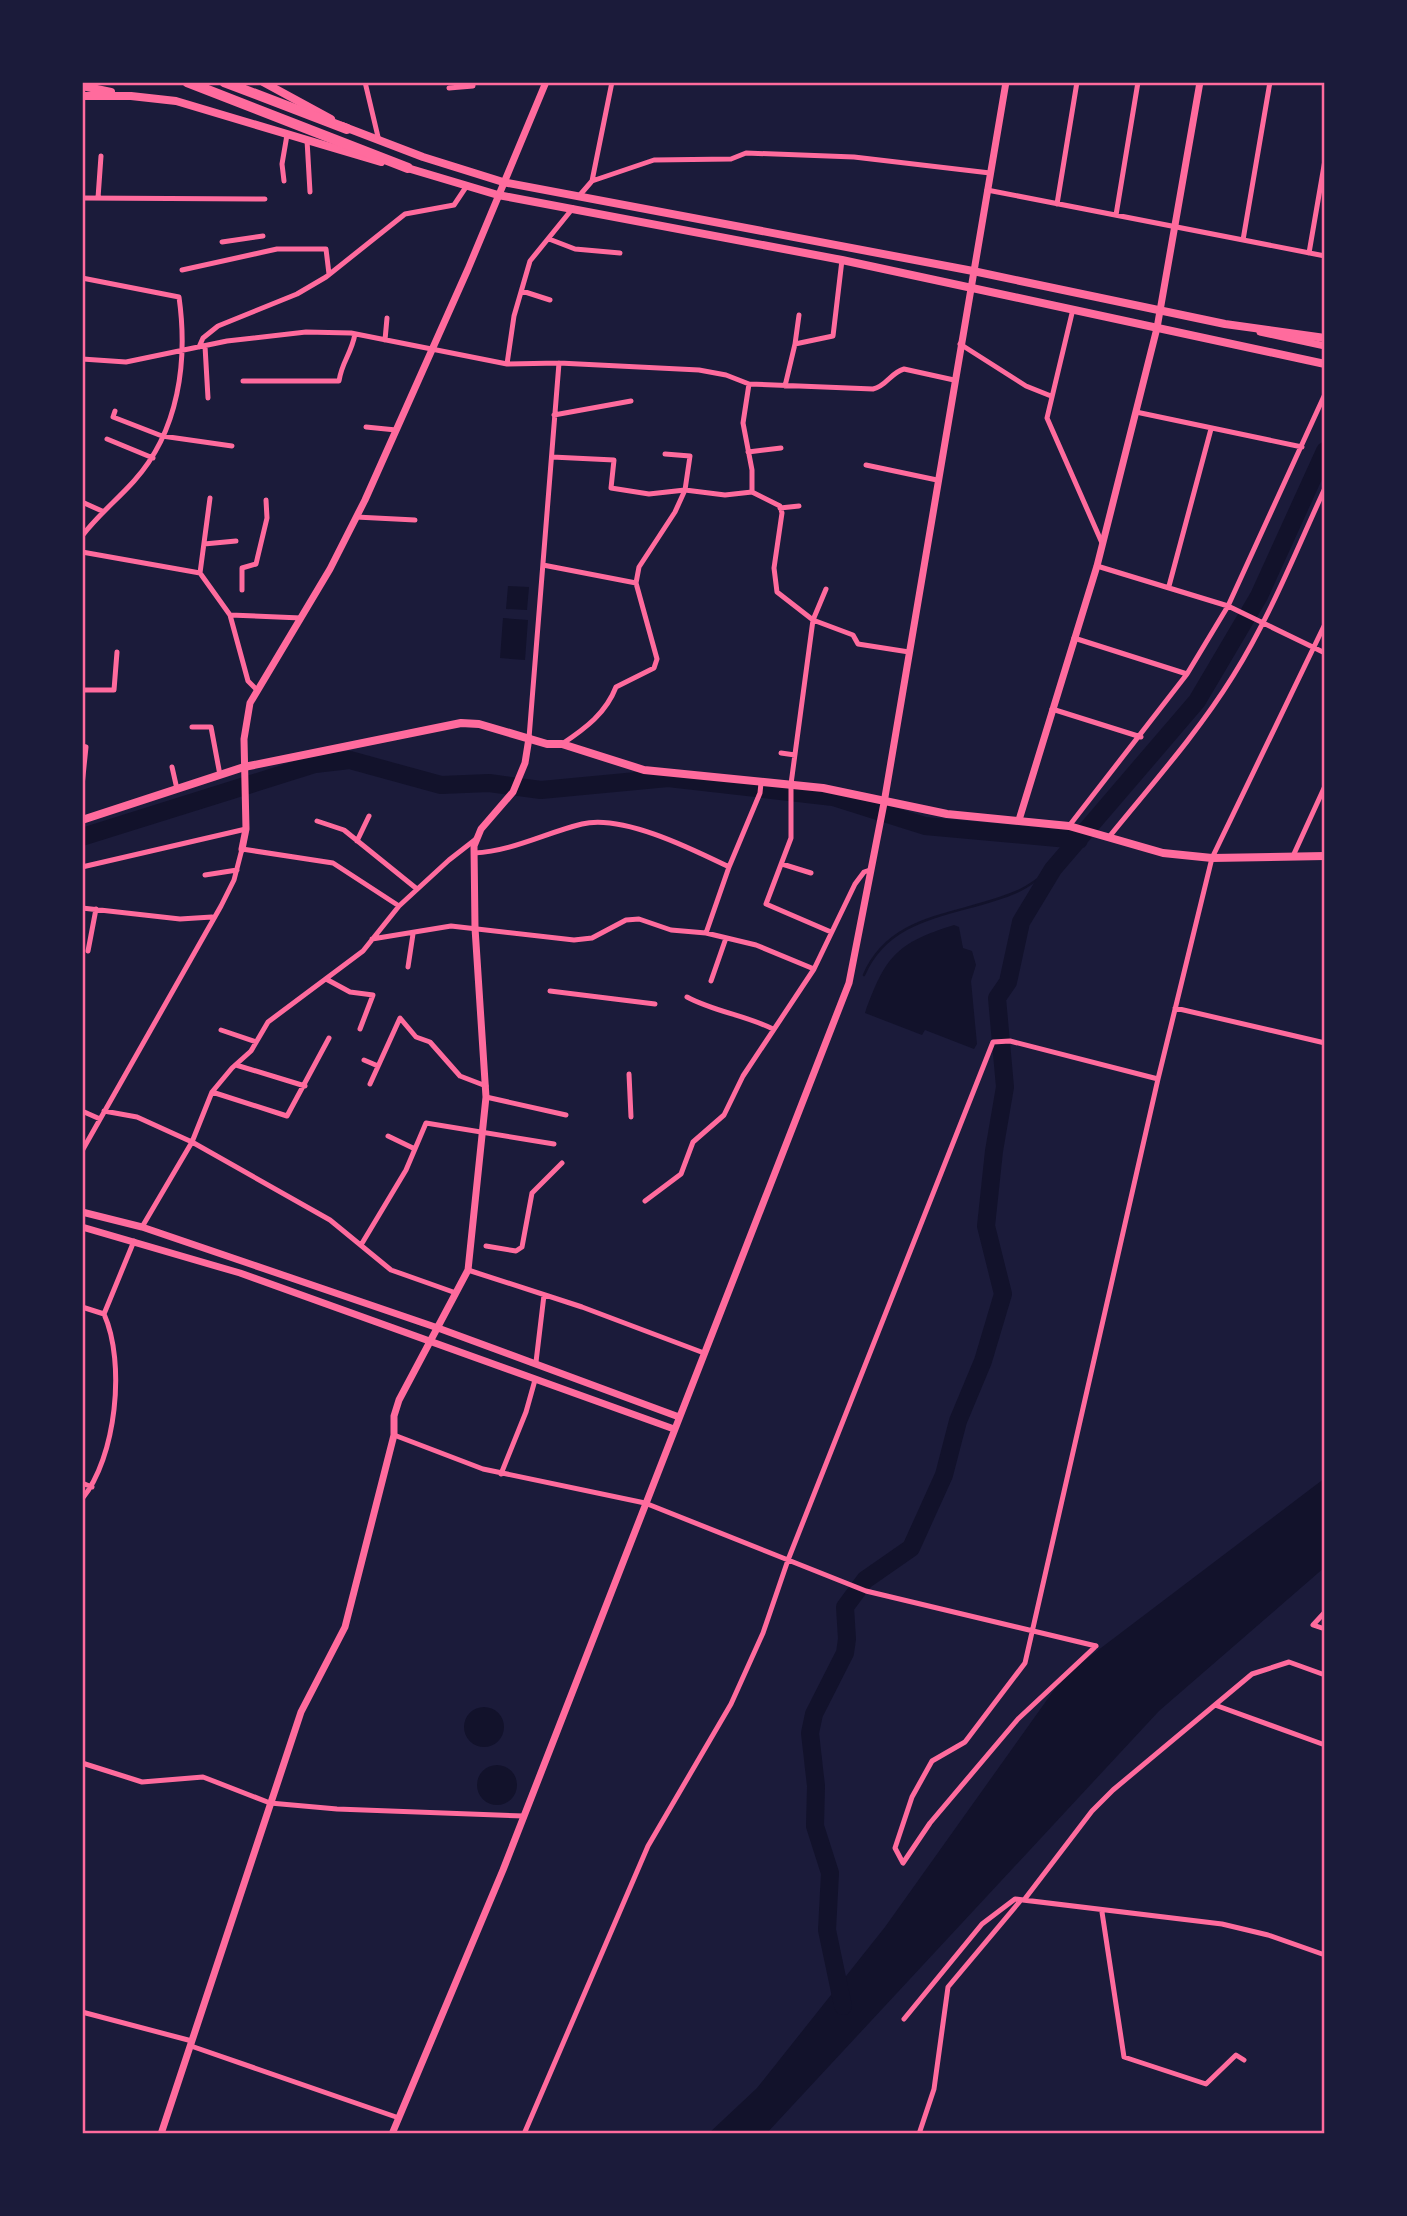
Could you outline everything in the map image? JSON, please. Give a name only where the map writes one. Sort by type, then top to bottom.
[{"type":"highway","points":[[187,82],[408,168]]},
{"type":"highway","points":[[224,82],[347,129]]},
{"type":"main road","points":[[262,82],[347,129],[503,182],[973,271],[1161,312],[1325,338]]},
{"type":"main road","points":[[82,86],[131,96],[176,101],[498,195],[842,260],[1325,364]]},
{"type":"main road","points":[[82,96],[131,96]]},
{"type":"main road","points":[[82,820],[220,775],[461,723],[480,724],[547,744],[562,744],[643,770],[792,786],[947,814],[1072,827],[1163,853],[1212,858],[1325,856]]},
{"type":"street","points":[[365,82],[379,141]]},
{"type":"street","points":[[449,88],[473,86],[473,82]]},
{"type":"street","points":[[82,1151],[163,1012],[212,917],[221,906],[237,870],[246,829],[246,716],[256,689],[301,618],[356,517],[432,351],[546,82]]},
{"type":"street","points":[[579,196],[592,181],[611,82]]},
{"type":"street","points":[[392,2134],[524,1816],[849,983],[884,803],[1006,82]]},
{"type":"street","points":[[1057,204],[1077,82]]},
{"type":"street","points":[[1116,215],[1138,82]]},
{"type":"street","points":[[1019,820],[1097,566],[1161,312],[1200,82]]},
{"type":"street","points":[[1243,240],[1270,82]]},
{"type":"street","points":[[284,181],[282,164],[287,135]]},
{"type":"street","points":[[307,140],[310,192]]},
{"type":"street","points":[[592,181],[654,160],[731,159],[746,153],[854,156],[990,173]]},
{"type":"street","points":[[98,198],[101,156]]},
{"type":"street","points":[[1309,253],[1325,160]]},
{"type":"street","points":[[208,398],[203,338],[218,326],[297,294],[329,274],[405,214],[454,205],[466,187]]},
{"type":"street","points":[[988,190],[1325,256]]},
{"type":"street","points":[[82,198],[265,199]]},
{"type":"street","points":[[507,364],[514,316],[530,261],[573,208]]},
{"type":"street","points":[[222,242],[263,236]]},
{"type":"street","points":[[549,239],[575,249],[620,253]]},
{"type":"street","points":[[181,270],[277,249],[326,249],[329,274]]},
{"type":"street","points":[[795,344],[833,336],[842,260]]},
{"type":"street","points":[[82,278],[179,297],[183,352],[179,392],[153,458],[134,482],[102,510],[82,536]]},
{"type":"street","points":[[522,291],[550,300]]},
{"type":"street","points":[[1073,309],[1047,418],[1102,542]]},
{"type":"street","points":[[785,386],[799,315]]},
{"type":"street","points":[[385,340],[387,318]]},
{"type":"street","points":[[1225,324],[1325,346]]},
{"type":"street","points":[[82,359],[126,362],[202,346],[306,332],[355,334],[507,364],[559,363],[699,370],[726,375],[749,384],[873,389],[884,387],[897,371],[904,369],[954,380]]},
{"type":"street","points":[[243,381],[339,381],[341,365],[352,353],[355,334]]},
{"type":"street","points":[[960,344],[1026,386],[1051,396]]},
{"type":"street","points":[[142,1227],[192,1142],[212,1093],[256,1042],[268,1022],[363,951],[399,906],[476,839],[488,819],[513,792],[519,780],[529,738],[559,363]]},
{"type":"street","points":[[749,384],[743,423],[752,492]]},
{"type":"street","points":[[1072,827],[1187,674],[1231,608],[1325,394]]},
{"type":"street","points":[[554,415],[631,401]]},
{"type":"street","points":[[115,411],[113,417],[162,436],[232,446]]},
{"type":"street","points":[[1136,412],[1302,447]]},
{"type":"street","points":[[366,427],[397,430]]},
{"type":"street","points":[[1170,586],[1211,429]]},
{"type":"street","points":[[107,439],[153,458]]},
{"type":"street","points":[[748,452],[781,448]]},
{"type":"street","points":[[562,744],[585,729],[609,705],[616,687],[654,667],[657,659],[636,583],[639,567],[670,522],[685,490],[690,456],[665,454]]},
{"type":"street","points":[[551,457],[614,460],[611,488],[649,494],[685,490],[725,495],[752,492],[780,508],[799,506]]},
{"type":"street","points":[[866,465],[937,480]]},
{"type":"street","points":[[1109,837],[1179,753],[1233,676],[1262,623],[1325,488]]},
{"type":"street","points":[[210,498],[200,573],[230,615],[248,681],[256,689]]},
{"type":"street","points":[[242,590],[242,568],[256,564],[267,518],[266,500]]},
{"type":"street","points":[[82,502],[102,510]]},
{"type":"street","points":[[780,508],[774,584],[785,599],[813,620],[853,635],[858,644],[909,652]]},
{"type":"street","points":[[356,517],[415,520]]},
{"type":"street","points":[[204,544],[236,541]]},
{"type":"street","points":[[82,552],[200,573]]},
{"type":"street","points":[[543,565],[636,583]]},
{"type":"street","points":[[1097,566],[1170,586],[1231,608],[1325,653]]},
{"type":"street","points":[[826,589],[813,620],[795,755],[791,838],[766,904],[831,932]]},
{"type":"street","points":[[230,615],[301,618]]},
{"type":"street","points":[[394,1435],[501,1474],[645,1503],[866,1591],[1032,1628],[1096,1646],[1017,1719],[930,1823],[903,1863],[895,1848],[919,1785],[932,1761],[965,1742],[1026,1663],[1032,1628],[1158,1079],[1212,858],[1325,624]]},
{"type":"street","points":[[1074,638],[1187,674]]},
{"type":"street","points":[[82,690],[114,690],[117,652]]},
{"type":"street","points":[[1052,709],[1140,737]]},
{"type":"street","points":[[192,727],[211,727],[220,775]]},
{"type":"street","points":[[82,746],[86,747],[82,786]]},
{"type":"street","points":[[781,753],[795,755]]},
{"type":"street","points":[[172,766],[177,789]]},
{"type":"street","points":[[706,933],[729,867],[761,793],[761,784]]},
{"type":"street","points":[[1293,856],[1325,786]]},
{"type":"street","points":[[357,841],[369,816]]},
{"type":"street","points":[[317,821],[344,830],[417,889]]},
{"type":"street","points":[[474,853],[500,851],[584,823],[610,822],[667,841],[729,867]]},
{"type":"street","points":[[82,867],[246,829]]},
{"type":"street","points":[[161,2134],[301,1712],[345,1627],[394,1435],[394,1416],[398,1400],[468,1270],[473,1244],[486,1097],[475,928],[476,839]]},
{"type":"street","points":[[242,849],[333,863],[399,906]]},
{"type":"street","points":[[782,864],[811,873]]},
{"type":"street","points":[[205,875],[237,870]]},
{"type":"street","points":[[645,1201],[681,1174],[694,1142],[724,1115],[733,1092],[814,969],[855,884],[864,872],[870,870]]},
{"type":"street","points":[[82,908],[180,919],[212,917]]},
{"type":"street","points":[[88,951],[96,909]]},
{"type":"street","points":[[372,939],[451,926],[575,940],[592,939],[626,920],[639,919],[671,930],[706,933],[756,945],[814,969]]},
{"type":"street","points":[[408,967],[413,934]]},
{"type":"street","points":[[712,981],[726,938]]},
{"type":"street","points":[[326,979],[351,992],[373,995],[360,1029]]},
{"type":"street","points":[[550,991],[655,1004]]},
{"type":"street","points":[[687,997],[712,1010],[751,1018],[773,1029]]},
{"type":"street","points":[[1175,1008],[1325,1042]]},
{"type":"street","points":[[370,1084],[400,1018],[416,1037],[430,1042],[460,1076],[486,1086]]},
{"type":"street","points":[[221,1030],[256,1042]]},
{"type":"street","points":[[212,1093],[287,1115],[329,1038]]},
{"type":"street","points":[[524,2134],[648,1846],[732,1704],[763,1633],[788,1560],[993,1042],[1010,1041],[1158,1079]]},
{"type":"street","points":[[364,1060],[378,1066]]},
{"type":"street","points":[[236,1065],[305,1086]]},
{"type":"street","points":[[629,1074],[631,1117]]},
{"type":"street","points":[[486,1097],[566,1115]]},
{"type":"street","points":[[82,1111],[100,1119]]},
{"type":"street","points":[[104,1111],[137,1117],[192,1142],[330,1220],[391,1270],[456,1293]]},
{"type":"street","points":[[361,1245],[406,1170],[426,1123],[554,1144]]},
{"type":"street","points":[[388,1136],[415,1149]]},
{"type":"street","points":[[486,1247],[516,1251],[522,1247],[532,1193],[545,1177],[562,1163]]},
{"type":"street","points":[[82,1212],[142,1227],[438,1328],[679,1417]]},
{"type":"street","points":[[82,1227],[240,1273],[674,1429]]},
{"type":"street","points":[[82,1499],[92,1487],[107,1451],[113,1409],[115,1364],[110,1327],[104,1314],[134,1241]]},
{"type":"street","points":[[468,1270],[704,1353]]},
{"type":"street","points":[[536,1362],[544,1295]]},
{"type":"street","points":[[82,1307],[104,1314]]},
{"type":"street","points":[[501,1474],[527,1412],[535,1380]]},
{"type":"street","points":[[82,1483],[92,1487]]},
{"type":"street","points":[[1325,1612],[1313,1625],[1325,1629]]},
{"type":"street","points":[[919,2134],[934,2089],[948,1987],[1023,1900],[1067,1841],[1113,1790],[1252,1674],[1289,1662],[1325,1675]]},
{"type":"street","points":[[1215,1705],[1325,1745]]},
{"type":"street","points":[[82,1763],[142,1782],[160,1783],[188,1776],[203,1777],[270,1803],[348,1810],[524,1816]]},
{"type":"street","points":[[904,2019],[982,1924],[1015,1899],[1102,1912],[1222,1924],[1268,1935],[1325,1955]]},
{"type":"street","points":[[1102,1912],[1124,2057],[1206,2084],[1236,2055],[1244,2060]]},
{"type":"street","points":[[82,2012],[191,2043],[398,2118]]},
{"type":"shaded area","points":[[508,586],[529,587],[527,610],[506,609]]},
{"type":"shaded area","points":[[503,618],[528,620],[525,660],[500,658]]},
{"type":"shaded area","points":[[954,925],[959,927],[963,948],[972,951],[976,965],[971,981],[977,1044],[974,1049],[925,1030],[922,1035],[865,1013],[879,978],[895,955],[918,938]]},
{"type":"shaded area","points":[[1325,1478],[1325,1567],[1159,1711],[766,2134],[708,2134],[757,2088],[885,1927],[1064,1676]]},
{"type":"shaded area","points":[[484,1707],[492,1708],[498,1713],[503,1719],[503,1735],[498,1741],[492,1746],[484,1747],[476,1746],[470,1741],[465,1735],[464,1727],[465,1719],[470,1713],[476,1708]]},
{"type":"shaded area","points":[[497,1765],[505,1766],[511,1771],[516,1777],[516,1793],[511,1799],[505,1804],[497,1805],[489,1804],[483,1799],[478,1793],[477,1785],[478,1777],[483,1771],[489,1766]]},
{"type":"waterway","points":[[843,2006],[827,1930],[830,1873],[815,1826],[816,1786],[810,1733],[814,1714],[845,1653],[845,1607],[865,1580],[911,1548],[944,1475],[958,1421],[983,1361],[1003,1294],[986,1226],[994,1151],[1005,1087],[997,998],[1008,982],[1021,922],[1053,869],[1197,701],[1259,596],[1325,451]]},
{"type":"waterway","points":[[82,837],[315,764],[350,760],[441,785],[489,783],[541,790],[668,778],[833,797],[925,826],[1079,840]]},
{"type":"waterway","points":[[864,975],[876,954],[891,939],[909,927],[1016,892],[1053,869]]}]
